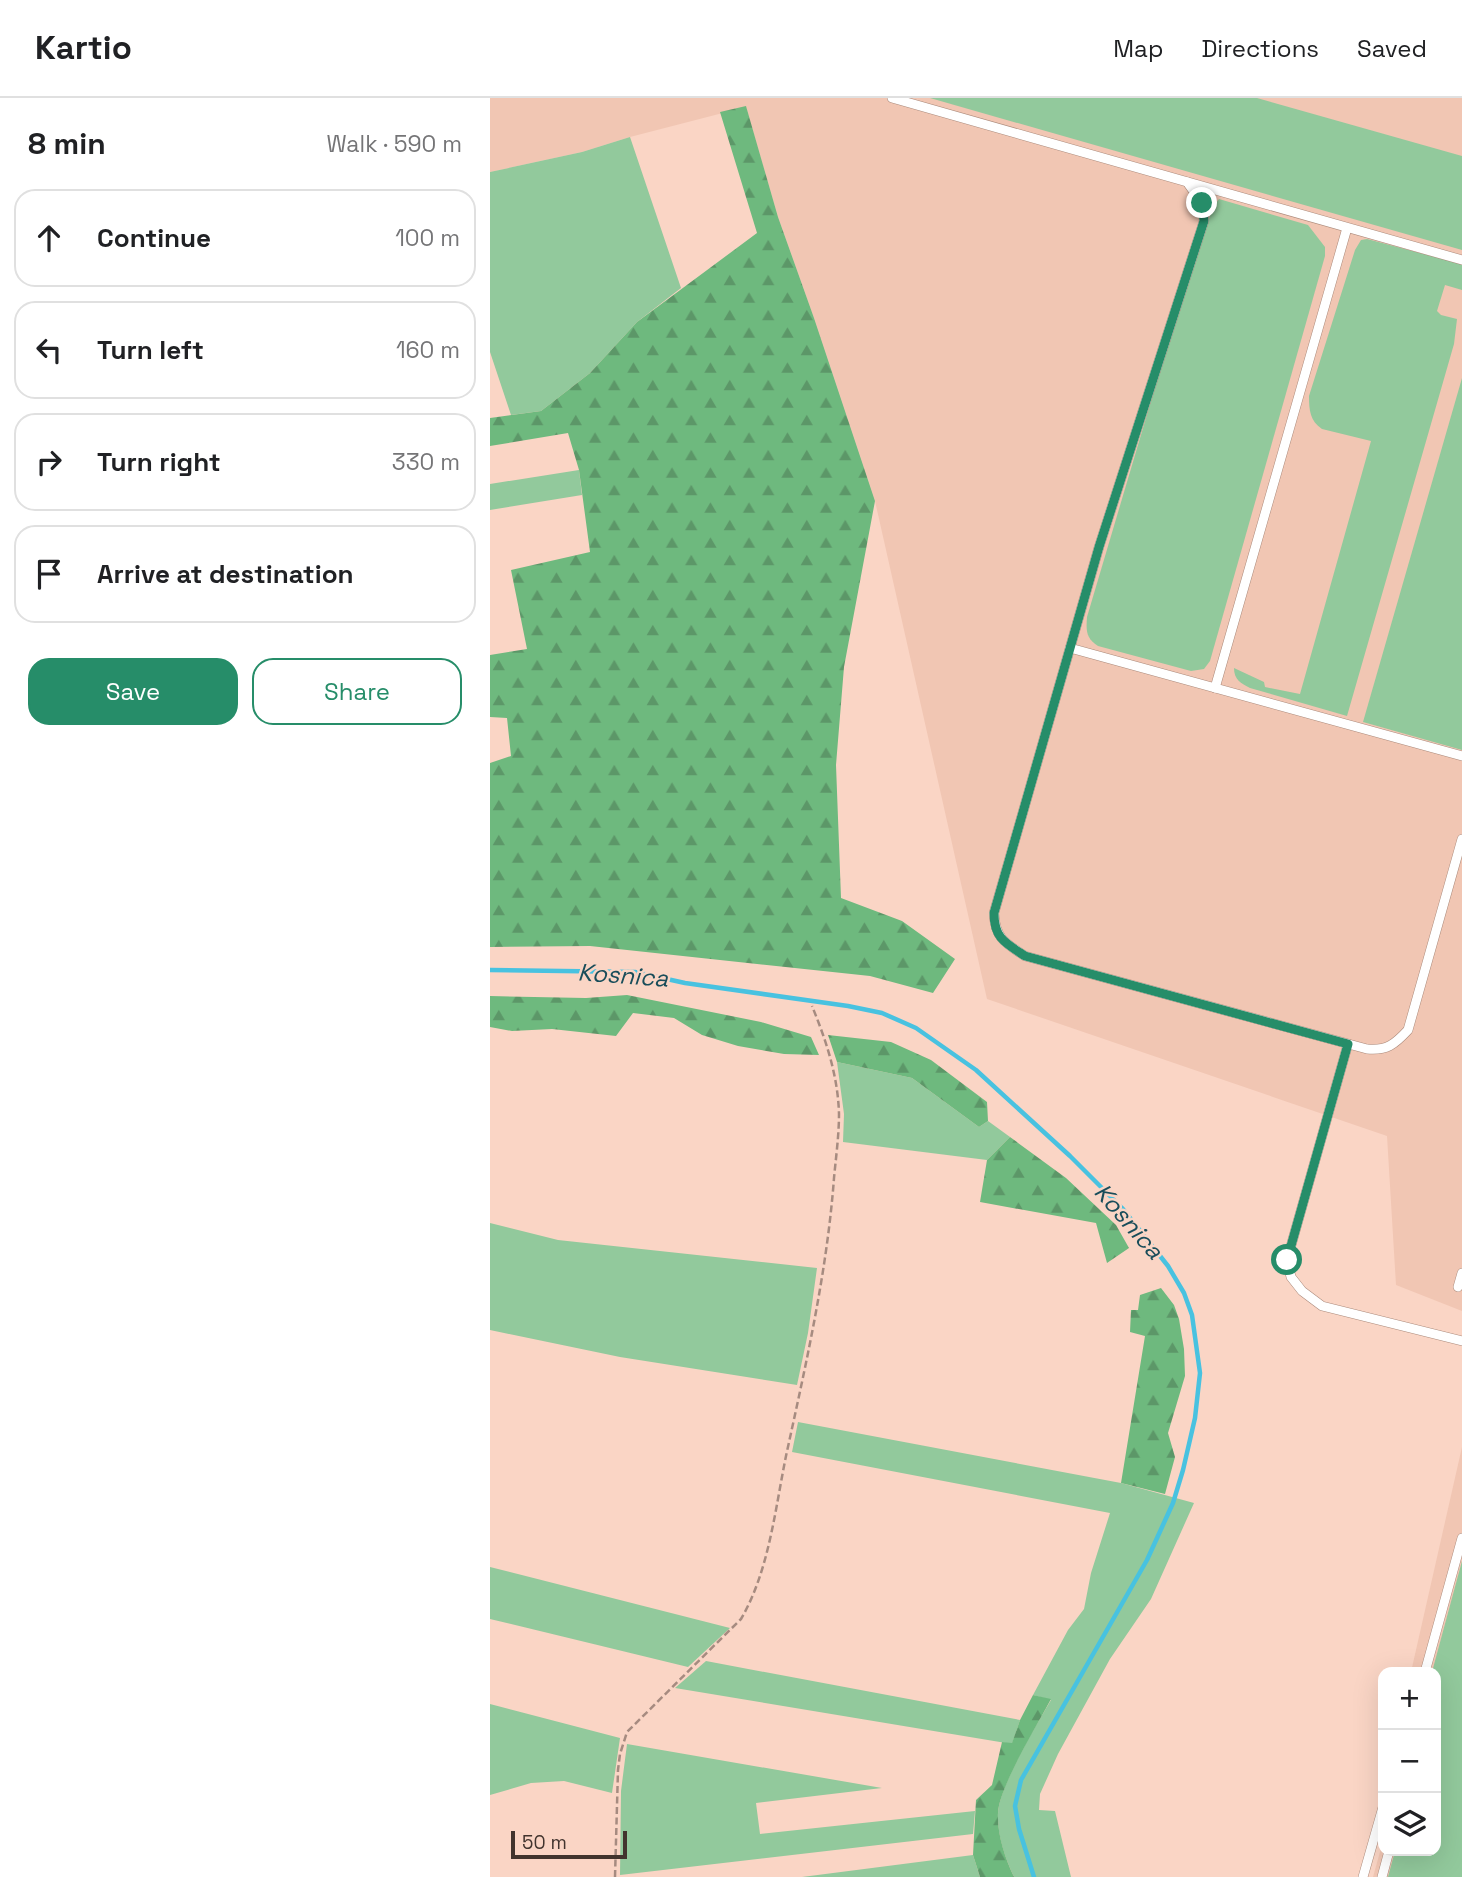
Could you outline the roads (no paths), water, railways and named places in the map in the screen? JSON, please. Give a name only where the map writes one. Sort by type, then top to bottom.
[{"type":"lane","points":[[892,98],[1462,260]]},
{"type":"lane","points":[[1187,182],[1202,203],[1204,221],[1099,547],[994,913],[994,927],[999,937],[1025,956],[1348,1044],[1383,1050],[1398,1041],[1408,1030],[1462,839]]},
{"type":"lane","points":[[1215,688],[1347,228]]},
{"type":"lane","points":[[1070,648],[1462,755]]},
{"type":"lane","points":[[1348,1044],[1287,1260],[1291,1277],[1302,1291],[1322,1306],[1462,1342]]},
{"type":"lane","points":[[1458,1287],[1462,1273]]},
{"type":"lane","points":[[1426,1667],[1462,1538]]},
{"type":"lane","points":[[1363,1877],[1378,1824]]},
{"type":"lane","points":[[1382,1877],[1388,1856]]},
{"type":"waterway","name":"Kosnica","points":[[490,970],[635,972],[685,983],[882,1013],[916,1028],[976,1070],[1122,1208],[1168,1266],[1184,1293],[1192,1315],[1200,1373],[1195,1418],[1173,1503],[1147,1560],[1021,1780],[1015,1806],[1034,1877]]}]
